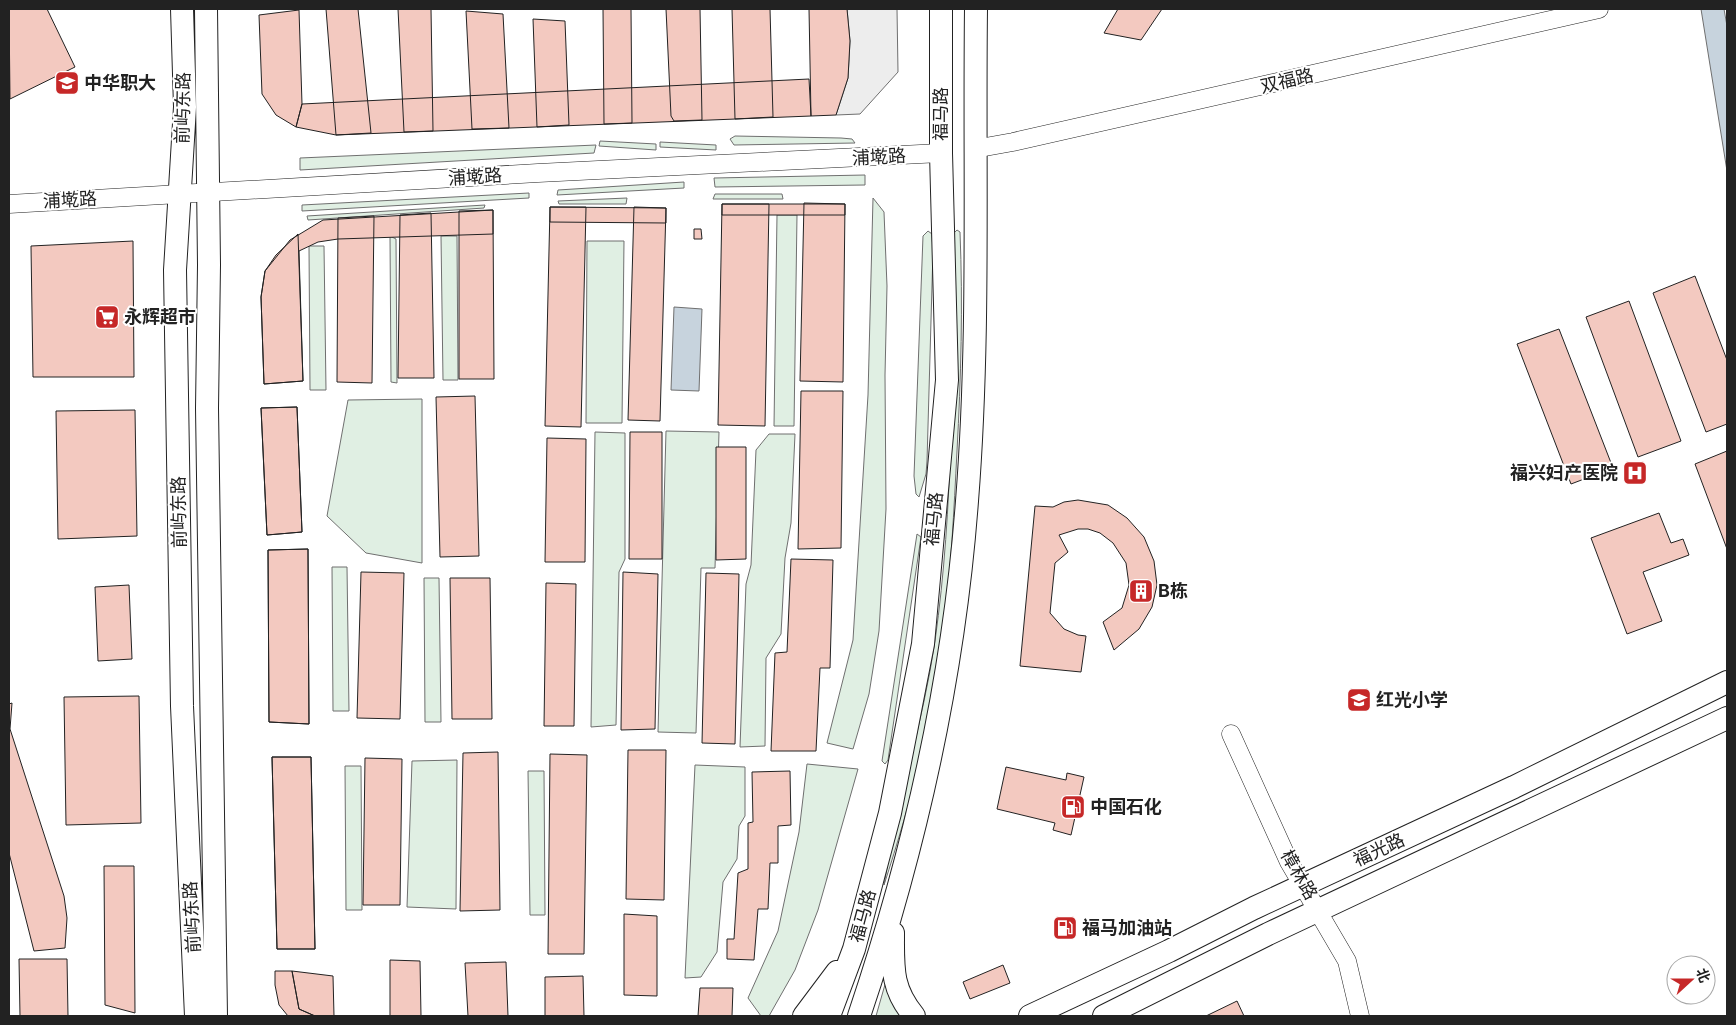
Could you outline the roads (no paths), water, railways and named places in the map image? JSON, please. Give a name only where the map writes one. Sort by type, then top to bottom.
[{"type":"main road","name":"前屿东路","points":[[182,9],[185,106],[174,270],[182,706],[196,1016]]},
{"type":"main road","name":"前屿东路","points":[[206,9],[207,408],[216,1016]]},
{"type":"main road","name":"福马路","points":[[828,1016],[854,949],[890,813],[923,644],[947,380],[941,154],[941,9]]},
{"type":"main road","name":"福马路","points":[[859,1016],[875,970],[930,764],[948,660],[961,566],[968,500],[975,365],[974,149],[976,9]]},
{"type":"main road","name":"福光路","points":[[1031,1015],[1514,787],[1727,682]]},
{"type":"main road","name":"福光路","points":[[1104,1016],[1319,910],[1727,718]]},
{"type":"main road","points":[[893,901],[894,982],[906,1007],[914,1016]]},
{"type":"main road","points":[[804,1016],[854,949]]},
{"type":"street","name":"双福路","points":[[974,149],[1363,64],[1599,9]]},
{"type":"street","name":"浦墘路","points":[[9,204],[538,173],[941,154]]},
{"type":"street","name":"樟林路","points":[[1231,734],[1289,862],[1319,910],[1347,961],[1360,1016]]},
{"type":"place","name":"中华职大","points":[[67,83]]},
{"type":"place","name":"永辉超市","points":[[107,317]]},
{"type":"place","name":"福兴妇产医院","points":[[1635,473]]},
{"type":"place","name":"B栋","points":[[1141,591]]},
{"type":"place","name":"红光小学","points":[[1359,700]]},
{"type":"place","name":"中国石化","points":[[1073,807]]},
{"type":"place","name":"福马加油站","points":[[1065,928]]}]
